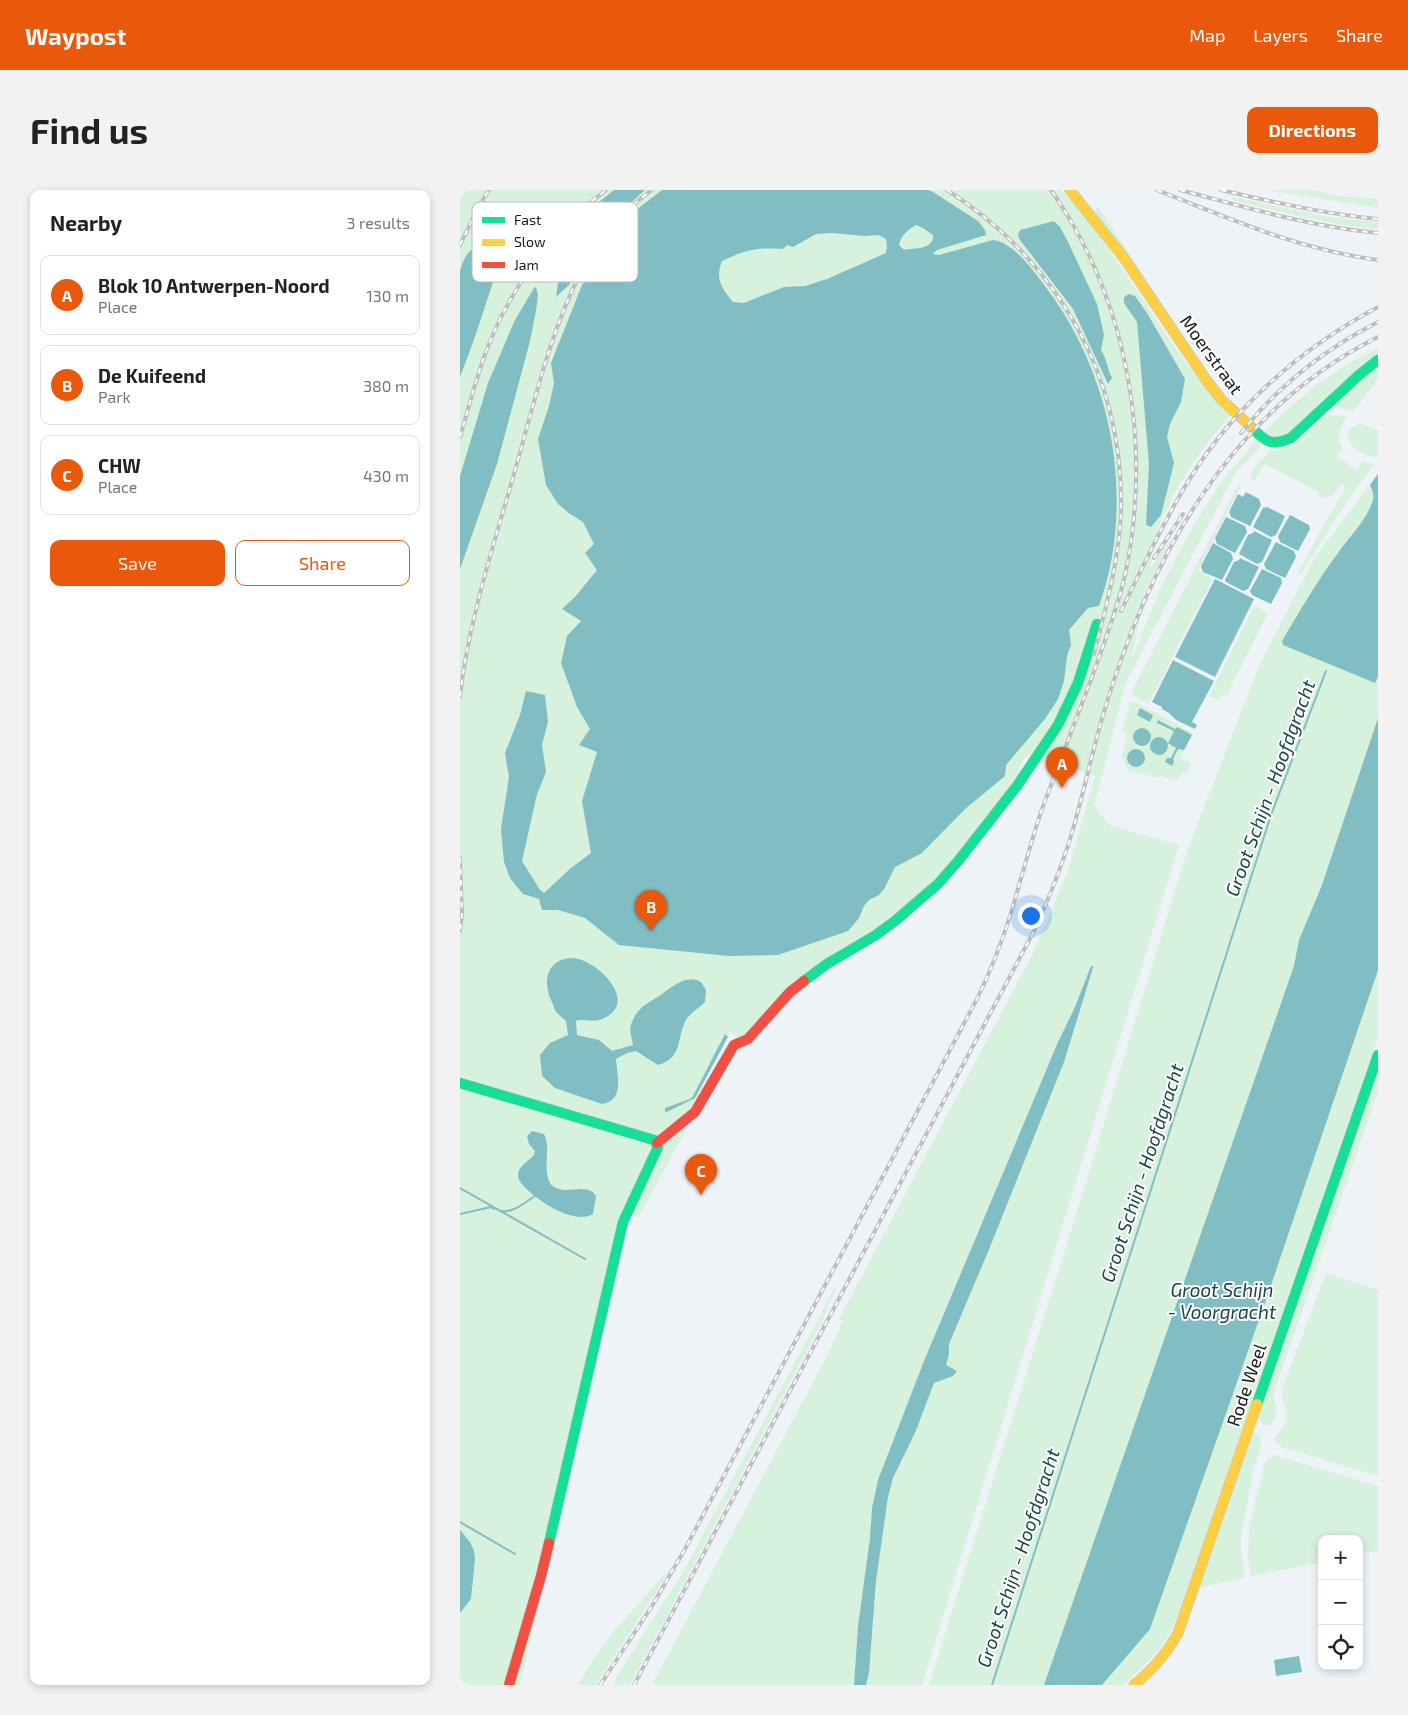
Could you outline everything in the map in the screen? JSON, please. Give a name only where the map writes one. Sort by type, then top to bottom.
[{"type":"street","name":"Moerstraat","points":[[1070,190],[1124,258],[1212,387],[1229,407],[1266,440],[1279,443],[1291,438],[1359,375],[1378,360]]},
{"type":"street","points":[[657,1143],[695,1112],[734,1045],[748,1039],[790,992],[827,964],[876,935],[938,884],[1017,786],[1058,725],[1078,683],[1097,624]]},
{"type":"street","name":"Rode Weel","points":[[1134,1685],[1158,1664],[1170,1649],[1178,1633],[1378,1054]]},
{"type":"street","points":[[460,1083],[654,1140],[658,1147],[623,1222],[541,1576],[510,1685]]},
{"type":"green space","points":[[464,190],[1060,190],[1096,232],[1189,366],[1231,415],[1205,446],[1178,486],[1158,528],[1150,569],[1168,541],[1170,542],[1144,594],[1131,661],[1161,587],[1193,526],[1222,481],[1257,439],[1260,448],[1236,472],[1125,684],[1094,806],[1109,825],[1179,845],[922,1685],[866,1685],[869,1673],[876,1581],[888,1497],[893,1478],[915,1433],[939,1369],[896,1445],[864,1591],[858,1626],[854,1685],[652,1685],[829,1352],[843,1321],[839,1319],[1033,953],[1068,871],[1095,776],[1036,754],[1024,758],[1018,777],[977,831],[923,894],[865,938],[793,981],[743,1040],[730,1032],[687,1115],[661,1135],[654,1137],[654,1150],[623,1210],[528,1618],[506,1685],[460,1685],[460,199]],"holes":[[[1091,966],[1093,967],[1064,1062],[990,1247],[940,1322]]]},
{"type":"green space","points":[[1267,190],[1313,190],[1340,196],[1378,199],[1378,208]]},
{"type":"green space","points":[[1233,197],[1329,217],[1378,222],[1378,229],[1305,218],[1232,200]]},
{"type":"green space","points":[[1099,208],[1177,326],[1175,327],[1095,213],[1095,209]]},
{"type":"green space","points":[[1378,348],[1378,356],[1293,432],[1283,438],[1271,439],[1264,433],[1303,396],[1331,374]]},
{"type":"green space","points":[[1378,366],[1378,379],[1353,411],[1333,407],[1334,404]]},
{"type":"green space","points":[[1329,415],[1347,417],[1339,432],[1339,441],[1343,448],[1337,456],[1356,470],[1362,462],[1374,464],[1342,509],[1301,574],[1298,573],[1346,488],[1341,484],[1333,495],[1325,498],[1318,495],[1319,492],[1264,464],[1253,483],[1251,471],[1270,451],[1287,447],[1294,443],[1322,418]]},
{"type":"green space","points":[[1360,424],[1378,430],[1378,456],[1365,454],[1351,444],[1348,434],[1350,428]]},
{"type":"green space","points":[[1378,474],[1378,1037],[1177,1618],[1161,1647],[1123,1685],[929,1685],[1188,848],[1259,666],[1315,557]]},
{"type":"green space","points":[[1238,485],[1241,486],[1198,570],[1213,579],[1148,704],[1133,695],[1133,689]]},
{"type":"green space","points":[[1254,606],[1268,613],[1227,694],[1221,695],[1219,701],[1209,696]]},
{"type":"green space","points":[[1135,702],[1193,733],[1180,758],[1192,764],[1186,774],[1182,772],[1177,781],[1129,771],[1122,757],[1127,734],[1122,732],[1130,703]]},
{"type":"green space","points":[[1378,1067],[1378,1092],[1274,1392],[1277,1413],[1271,1425],[1264,1426],[1258,1418]]},
{"type":"green space","points":[[681,1127],[686,1130],[638,1218],[632,1212],[647,1178],[665,1145]]},
{"type":"green space","points":[[1326,1273],[1378,1290],[1378,1476],[1281,1447],[1274,1440],[1287,1418],[1282,1389]]},
{"type":"green space","points":[[840,1278],[821,1324],[630,1685],[613,1685],[682,1574]]},
{"type":"green space","points":[[612,1279],[617,1281],[608,1309],[520,1685],[511,1685]]},
{"type":"green space","points":[[1253,1432],[1259,1434],[1261,1444],[1253,1472],[1241,1536],[1241,1553],[1245,1577],[1199,1588]]},
{"type":"green space","points":[[1274,1455],[1378,1486],[1378,1551],[1363,1553],[1363,1535],[1318,1535],[1318,1563],[1251,1576],[1248,1556],[1249,1527],[1265,1462]]},
{"type":"green space","points":[[674,1564],[596,1685],[578,1685],[612,1633]]},
{"type":"water","points":[[614,190],[645,190],[632,202],[600,202]]},
{"type":"water","points":[[662,190],[928,190],[933,192],[978,221],[985,230],[986,235],[937,250],[933,254],[939,255],[993,240],[1008,246],[1022,258],[1054,298],[1077,337],[1103,401],[1111,435],[1117,504],[1115,539],[1109,573],[1099,606],[1088,608],[1069,630],[1071,645],[1067,656],[1064,681],[1058,699],[1045,719],[1006,765],[1005,776],[965,809],[922,853],[895,867],[884,889],[879,895],[869,900],[859,918],[848,931],[778,955],[729,956],[619,945],[585,918],[558,910],[542,910],[539,899],[523,894],[510,878],[504,862],[501,829],[509,777],[505,753],[520,715],[526,691],[545,695],[548,722],[542,745],[546,772],[537,794],[522,861],[540,890],[544,893],[571,868],[591,853],[582,801],[597,752],[579,745],[590,729],[577,707],[561,663],[567,636],[581,621],[562,609],[575,597],[597,570],[585,553],[594,544],[583,522],[558,504],[546,485],[538,439],[549,406],[554,383],[551,363],[582,285],[584,282],[638,282],[638,210]],"holes":[[[916,225],[933,235],[932,240],[927,246],[904,250],[899,245],[901,238]],[[832,233],[864,236],[879,235],[886,239],[886,253],[827,279],[805,286],[784,287],[744,303],[733,302],[720,283],[719,273],[722,261],[738,254],[766,248],[783,249],[787,245],[793,247],[816,234]]]},
{"type":"water","points":[[1054,221],[1060,227],[1068,242],[1097,304],[1104,335],[1101,350],[1112,378],[1108,384],[1073,309],[1018,235],[1020,230]]},
{"type":"water","points":[[472,249],[472,282],[493,282],[460,377],[460,271],[462,263]]},
{"type":"water","points":[[558,282],[571,282],[556,297]]},
{"type":"water","points":[[536,287],[538,295],[530,341],[497,464],[460,569],[460,476],[488,383],[515,320]]},
{"type":"water","points":[[1129,294],[1135,296],[1147,313],[1185,379],[1181,402],[1170,424],[1167,437],[1174,463],[1161,515],[1151,527],[1146,525],[1149,464],[1137,322],[1124,303],[1124,297]]},
{"type":"water","name":"Groot Schijn - Hoofdgracht","points":[[1378,474],[1378,677],[1375,683],[1283,645],[1282,641],[1323,574],[1365,517],[1373,498],[1370,485]]},
{"type":"water","points":[[1246,492],[1259,499],[1261,505],[1250,526],[1231,517],[1229,512],[1238,494],[1243,497]]},
{"type":"water","points":[[1267,507],[1285,516],[1276,535],[1271,537],[1253,527],[1263,508]]},
{"type":"water","points":[[1290,515],[1309,525],[1310,529],[1298,551],[1280,542],[1278,536]]},
{"type":"water","points":[[1226,517],[1245,526],[1247,532],[1235,553],[1217,544],[1215,538]]},
{"type":"water","points":[[1254,531],[1272,540],[1262,562],[1257,564],[1239,554],[1248,535]]},
{"type":"water","points":[[1276,542],[1294,551],[1296,557],[1285,578],[1266,569],[1264,564]]},
{"type":"water","points":[[1213,543],[1231,553],[1233,559],[1222,580],[1203,572],[1201,566]]},
{"type":"water","points":[[1240,558],[1259,567],[1248,589],[1243,591],[1225,580],[1234,562]]},
{"type":"water","points":[[1262,569],[1281,578],[1282,583],[1271,604],[1252,595],[1250,591]]},
{"type":"water","points":[[1215,579],[1254,599],[1215,677],[1175,657]]},
{"type":"water","points":[[1173,660],[1214,681],[1192,722],[1197,725],[1195,729],[1176,720],[1162,707],[1152,702]]},
{"type":"water","points":[[1140,708],[1153,715],[1150,722],[1137,715]]},
{"type":"water","name":"Groot Schijn - Voorgracht","points":[[1378,718],[1378,970],[1267,1297],[1150,1629],[1102,1685],[1044,1685],[1294,966],[1299,940],[1322,885]]},
{"type":"water","points":[[1158,720],[1192,735],[1184,750],[1178,749],[1172,766],[1165,762],[1167,758],[1171,758],[1176,748],[1168,743],[1174,731],[1157,723]]},
{"type":"water","points":[[1142,728],[1148,731],[1151,737],[1148,743],[1142,746],[1136,743],[1133,737],[1136,731]]},
{"type":"water","points":[[1159,737],[1165,740],[1168,746],[1165,752],[1159,755],[1153,752],[1150,746],[1153,740]]},
{"type":"water","points":[[1136,749],[1142,752],[1145,758],[1142,764],[1136,767],[1130,764],[1127,758],[1130,752]]},
{"type":"water","points":[[563,959],[582,960],[593,966],[611,983],[617,993],[617,1003],[613,1012],[599,1020],[576,1021],[577,1035],[599,1040],[612,1051],[633,1045],[630,1028],[637,1013],[643,1006],[684,980],[690,979],[701,982],[706,990],[705,1002],[687,1018],[676,1052],[672,1057],[658,1065],[636,1051],[616,1059],[617,1092],[609,1102],[602,1104],[555,1088],[542,1076],[540,1055],[550,1043],[568,1035],[566,1021],[556,1012],[549,995],[547,987],[548,973],[556,963]]},
{"type":"water","points":[[1091,966],[1093,966],[1092,971],[1064,1062],[949,1344],[946,1365],[957,1371],[953,1376],[934,1383],[915,1433],[893,1478],[888,1497],[876,1581],[869,1673],[866,1685],[854,1685],[858,1626],[870,1538],[872,1508],[878,1480],[924,1361]]},
{"type":"water","points":[[725,1034],[728,1037],[695,1098],[665,1112],[665,1108],[690,1099],[693,1096]]},
{"type":"water","points":[[532,1131],[544,1134],[547,1146],[546,1166],[551,1185],[562,1190],[583,1189],[593,1192],[596,1196],[593,1214],[585,1217],[565,1214],[544,1203],[521,1183],[518,1174],[519,1170],[534,1155],[535,1151],[529,1144],[527,1136]]},
{"type":"water","points":[[460,1530],[470,1542],[475,1559],[471,1599],[460,1613]]},
{"type":"water","points":[[1299,1656],[1302,1672],[1276,1676],[1274,1660]]},
{"type":"waterway","name":"Groot Schijn - Hoofdgracht","points":[[992,1685],[1271,815],[1326,671]]},
{"type":"waterway","points":[[460,1188],[585,1259]]},
{"type":"waterway","points":[[501,1211],[515,1209],[535,1196]]},
{"type":"waterway","points":[[460,1214],[491,1207],[494,1209]]},
{"type":"waterway","points":[[460,1522],[515,1554]]},
{"type":"railway","points":[[482,202],[489,190]]},
{"type":"railway","points":[[592,202],[606,190]]},
{"type":"railway","points":[[637,202],[652,190]]},
{"type":"railway","points":[[947,190],[987,219],[1022,252],[1052,288],[1077,328],[1097,370],[1111,415],[1119,463],[1121,512],[1115,566],[1094,654]]},
{"type":"railway","points":[[600,1685],[652,1606],[685,1549],[977,999],[1003,937],[1033,835],[1092,677],[1118,601],[1125,575],[1133,526],[1136,475],[1134,425],[1127,375],[1116,326],[1099,278],[1077,233],[1051,190]]},
{"type":"railway","points":[[1157,190],[1238,222],[1293,241],[1321,249],[1378,260]]},
{"type":"railway","points":[[1180,190],[1303,221],[1378,233]]},
{"type":"railway","points":[[1221,190],[1319,211],[1378,219]]},
{"type":"railway","points":[[460,245],[472,220]]},
{"type":"railway","points":[[460,437],[487,349],[508,304],[521,282]]},
{"type":"railway","points":[[460,696],[469,640],[482,584],[550,348],[576,282]]},
{"type":"railway","points":[[1121,611],[1170,512],[1207,453],[1227,427],[1249,403],[1297,360],[1323,340],[1378,307]]},
{"type":"railway","points":[[1241,433],[1255,416],[1304,370],[1339,344],[1378,322]]},
{"type":"railway","points":[[634,1685],[1034,931],[1069,842],[1103,715],[1122,657],[1144,601],[1171,547],[1201,496],[1237,449],[1278,406],[1325,368],[1378,337]]},
{"type":"railway","points":[[1154,558],[1183,514]]},
{"type":"railway","points":[[460,858],[462,915],[460,931]]},
{"type":"traffic: fast","points":[[1251,427],[1268,441],[1278,442],[1291,438],[1359,375],[1378,360]]},
{"type":"traffic: fast","points":[[804,981],[827,964],[876,935],[895,921],[938,884],[959,860],[1017,786],[1058,725],[1078,683],[1097,624]]},
{"type":"traffic: fast","points":[[1257,1404],[1378,1055]]},
{"type":"traffic: fast","points":[[460,1083],[654,1140],[658,1147],[623,1222],[549,1543]]},
{"type":"traffic: slow","points":[[1070,190],[1124,258],[1207,381],[1221,399],[1251,427]]},
{"type":"traffic: slow","points":[[1134,1685],[1159,1661],[1178,1633],[1257,1404]]},
{"type":"traffic: jam","points":[[657,1143],[695,1112],[734,1045],[748,1039],[790,992],[804,981]]},
{"type":"traffic: jam","points":[[509,1685],[549,1543]]},
{"type":"place","name":"Blok 10 Antwerpen-Noord","points":[[1062,788]]},
{"type":"place","name":"De Kuifeend","points":[[651,931]]},
{"type":"place","name":"CHW","points":[[701,1195]]}]
